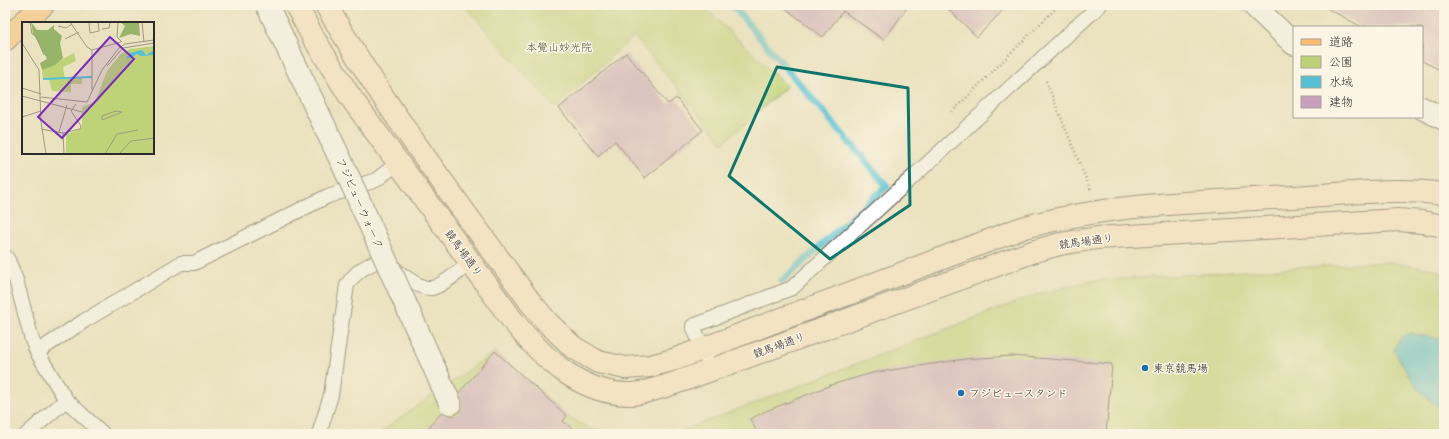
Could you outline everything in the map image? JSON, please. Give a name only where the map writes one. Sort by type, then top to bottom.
[{"type":"main road","points":[[24,22],[43,5]]},
{"type":"main road","points":[[5,40],[22,24]]},
{"type":"street","name":"フジビューウォーク","points":[[267,5],[344,167],[450,403]]},
{"type":"street","name":"競馬場通り","points":[[296,5],[313,37],[349,95],[528,339],[557,366],[588,386],[609,392],[632,394],[657,389],[1035,251],[1060,244],[1097,238],[1398,220],[1444,226]]},
{"type":"street","points":[[1253,5],[1293,43]]},
{"type":"street","name":"競馬場通り","points":[[331,14],[371,80],[531,303],[548,324],[573,347],[598,362],[626,368],[650,366],[676,359],[1022,228],[1053,219],[1095,212],[1185,203],[1396,191],[1444,194]]},
{"type":"street","points":[[313,37],[331,14]]},
{"type":"street","points":[[1423,108],[1444,119]]},
{"type":"lane","points":[[711,370],[693,326],[792,288],[1100,5]]},
{"type":"lane","points":[[37,352],[84,321],[181,263],[194,263],[328,196],[376,180],[398,163]]},
{"type":"lane","points":[[5,256],[16,280],[32,340],[37,352],[66,400],[102,434]]},
{"type":"lane","points":[[319,434],[331,395],[347,285],[354,275],[364,267],[382,259],[416,284],[430,288],[441,284],[471,263]]},
{"type":"lane","points":[[27,434],[66,400]]},
{"type":"path","points":[[947,117],[1059,5]]},
{"type":"path","points":[[1038,62],[1093,195]]},
{"type":"highlighted area","points":[[777,67],[908,88],[910,205],[830,259],[729,176]]},
{"type":"green space","name":"本覺山妙光院","points":[[464,5],[702,5],[787,86],[723,143],[634,36],[555,108]]},
{"type":"green space","name":"東京競馬場","points":[[1387,262],[1433,269],[1444,273],[1444,434],[674,434],[1035,295],[1089,281]]},
{"type":"green space","points":[[495,351],[567,416],[590,429],[620,434],[378,434]]},
{"type":"water","points":[[1411,333],[1444,340],[1444,409],[1428,399],[1414,384],[1394,349],[1401,337]]},
{"type":"building","points":[[781,5],[909,5],[884,40],[843,11],[823,37]]},
{"type":"building","points":[[944,5],[1008,5],[977,37]]},
{"type":"building","points":[[1321,5],[1444,5],[1444,72],[1423,62],[1423,26],[1360,26]]},
{"type":"building","points":[[626,53],[668,104],[676,98],[703,130],[645,178],[615,141],[598,156],[559,108]]},
{"type":"building","points":[[495,351],[567,416],[563,421],[578,434],[423,434],[442,412],[449,415],[455,415],[460,411],[462,404],[459,393]]},
{"type":"building","name":"フジビュースタンド","points":[[1012,356],[1112,364],[1106,434],[758,434],[750,419],[831,385],[872,373],[965,359]]},
{"type":"waterway","points":[[732,5],[887,186],[782,281]]},
{"type":"place","name":"東京競馬場","points":[[1145,368]]},
{"type":"place","name":"フジビュースタンド","points":[[961,393]]}]
